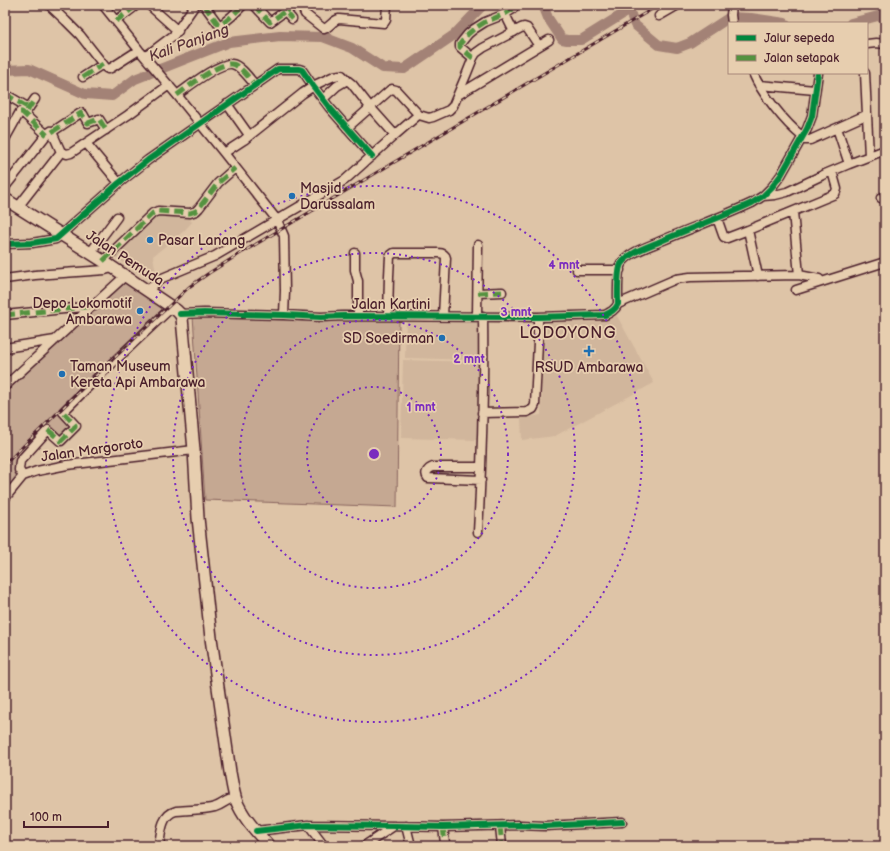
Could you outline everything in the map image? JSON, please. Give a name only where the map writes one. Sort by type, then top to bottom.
[{"type":"main road","name":"Jalan Pemuda","points":[[5,199],[173,308]]},
{"type":"main road","points":[[173,308],[182,318],[184,324],[198,518],[211,638],[230,772],[235,798],[242,812],[269,846]]},
{"type":"street","points":[[49,5],[80,35],[106,68],[111,68],[139,50]]},
{"type":"street","points":[[103,5],[277,220],[284,236],[284,314]]},
{"type":"street","points":[[116,21],[137,5]]},
{"type":"street","points":[[149,5],[178,31]]},
{"type":"street","points":[[148,60],[178,31],[195,5]]},
{"type":"street","points":[[204,5],[218,24],[221,25],[243,5]]},
{"type":"street","points":[[254,5],[270,22],[286,12],[293,5]]},
{"type":"street","points":[[302,5],[305,14],[322,29],[324,29],[339,19],[384,23],[386,20],[387,5]]},
{"type":"street","points":[[659,16],[678,5]]},
{"type":"street","points":[[732,5],[732,19]]},
{"type":"street","points":[[473,58],[460,47],[460,44],[468,34],[479,26],[513,9]]},
{"type":"street","points":[[286,12],[292,19]]},
{"type":"street","points":[[505,14],[514,32]]},
{"type":"street","points":[[347,128],[390,90],[394,89],[419,115],[429,118],[433,117],[449,110],[453,106],[473,58],[476,53],[483,48],[524,27],[527,28],[539,46]]},
{"type":"street","points":[[458,95],[549,40]]},
{"type":"street","points":[[868,44],[885,44]]},
{"type":"street","points":[[83,77],[103,64]]},
{"type":"street","points":[[177,95],[212,71],[227,64],[235,65],[246,73],[255,85]]},
{"type":"street","points":[[5,244],[32,243],[56,239],[148,160],[278,69],[299,68],[305,72],[323,99],[372,156]]},
{"type":"street","points":[[754,74],[769,100],[802,139],[806,141],[866,115]]},
{"type":"street","points":[[818,74],[812,116],[807,129],[781,175],[772,187],[763,196],[752,203],[635,252],[626,258],[621,265],[620,270],[618,304],[676,279],[690,277],[799,275],[819,279]]},
{"type":"street","points":[[865,74],[869,156]]},
{"type":"street","points":[[224,153],[244,140],[313,86],[334,76],[342,75],[352,84],[395,135]]},
{"type":"street","points":[[323,99],[346,80]]},
{"type":"street","points":[[5,94],[27,111],[50,133],[61,152],[67,154],[71,153],[106,130],[167,83]]},
{"type":"street","points":[[759,85],[815,90]]},
{"type":"street","points":[[5,139],[20,112],[27,111],[35,99]]},
{"type":"street","points":[[227,104],[249,136]]},
{"type":"street","points":[[5,187],[50,133],[81,113],[88,123],[99,119],[106,130]]},
{"type":"street","points":[[147,291],[160,279],[215,256],[345,180],[414,117],[419,115]]},
{"type":"street","points":[[837,128],[849,164]]},
{"type":"street","points":[[86,143],[120,183]]},
{"type":"street","points":[[763,196],[787,192],[832,171],[885,150]]},
{"type":"street","points":[[18,207],[61,152]]},
{"type":"street","points":[[5,279],[34,275],[105,270],[156,212],[190,213],[196,211],[218,183],[236,168]]},
{"type":"street","points":[[716,218],[724,237],[727,238],[793,212],[834,194],[838,190],[832,171]]},
{"type":"street","points":[[793,212],[799,275]]},
{"type":"street","points":[[90,253],[117,217]]},
{"type":"street","points":[[748,230],[758,276]]},
{"type":"street","points":[[478,245],[478,293],[484,350],[482,467],[478,532]]},
{"type":"street","points":[[388,316],[390,256],[394,253],[430,252],[442,253],[446,258],[443,316]]},
{"type":"street","points":[[355,253],[355,270],[358,281],[358,316]]},
{"type":"street","points":[[796,290],[885,262]]},
{"type":"street","points":[[577,270],[620,270]]},
{"type":"street","points":[[5,386],[125,276]]},
{"type":"street","points":[[478,293],[502,292]]},
{"type":"street","name":"Jalan Kartini","points":[[173,308],[204,313],[284,314],[321,317],[538,317],[601,316],[611,313],[618,304]]},
{"type":"street","points":[[5,315],[94,306]]},
{"type":"street","points":[[5,498],[23,476],[20,472],[20,461],[48,430],[60,441],[76,426],[63,412],[173,308]]},
{"type":"street","points":[[482,413],[527,412],[533,409],[535,405],[538,317]]},
{"type":"street","points":[[5,348],[55,340]]},
{"type":"street","name":"Jalan Margoroto","points":[[23,476],[37,471],[67,465],[194,450]]},
{"type":"street","points":[[481,480],[428,478],[426,473],[429,468],[433,467],[482,467]]},
{"type":"street","points":[[159,846],[163,823],[171,812],[214,808],[220,806],[227,800],[235,798]]},
{"type":"street","points":[[256,831],[308,825],[443,828],[552,826],[622,822]]},
{"type":"street","points":[[308,825],[324,846]]},
{"type":"street","points":[[364,846],[395,826]]},
{"type":"street","points":[[406,826],[411,846]]},
{"type":"street","points":[[500,826],[502,846]]},
{"type":"street","points":[[443,828],[446,846]]},
{"type":"shaded area","name":"Pasar Lanang","points":[[155,215],[193,217],[190,220],[192,222],[184,231],[153,256],[156,273],[146,278],[112,255]]},
{"type":"shaded area","name":"Taman Museum Kereta Api Ambarawa","points":[[125,283],[168,309],[61,411],[75,426],[60,440],[47,427],[17,459],[16,480],[5,493],[5,393]]},
{"type":"shaded area","points":[[193,316],[399,317],[397,507],[205,500]]},
{"type":"shaded area","name":"RSUD Ambarawa","points":[[617,316],[654,383],[555,436],[522,440],[521,418],[541,415],[544,319],[607,319]]},
{"type":"shaded area","name":"SD Soedirman","points":[[406,318],[479,318],[478,360],[405,358]]},
{"type":"shaded area","points":[[403,360],[478,362],[477,440],[401,438]]},
{"type":"waterway","points":[[307,11],[309,5]]},
{"type":"waterway","name":"Kali Panjang","points":[[5,70],[29,69],[85,94],[112,96],[135,79],[229,42],[280,36],[323,37],[352,48],[383,68],[404,69],[454,35],[483,5]]},
{"type":"waterway","name":"Kali Panjang","points":[[543,5],[548,18],[562,39],[581,40],[626,12],[630,12],[635,25],[659,45],[677,48],[690,43],[730,17],[778,22]]},
{"type":"waterway","name":"Kali Panjang","points":[[855,22],[878,16],[885,16]]},
{"type":"waterway","name":"Kali Panjang","points":[[327,32],[330,35],[330,40]]},
{"type":"railway","points":[[5,464],[189,287],[236,256],[659,5]]},
{"type":"marked path","points":[[116,21],[137,5]]},
{"type":"marked path","points":[[204,5],[218,24],[221,25],[243,5]]},
{"type":"marked path","points":[[254,5],[270,22],[284,12],[286,12],[292,19]]},
{"type":"marked path","points":[[286,12],[293,5]]},
{"type":"marked path","points":[[473,58],[460,47],[460,44],[468,34],[485,22],[513,9]]},
{"type":"marked path","points":[[83,77],[103,64]]},
{"type":"marked path","points":[[177,95],[204,76],[226,64],[232,64],[238,67],[255,85]]},
{"type":"marked path","points":[[5,94],[29,108]]},
{"type":"marked path","points":[[27,111],[35,99]]},
{"type":"marked path","points":[[20,112],[22,112],[47,135]]},
{"type":"marked path","points":[[52,132],[81,113],[88,123],[99,119],[106,130]]},
{"type":"marked path","points":[[103,261],[153,213],[158,211],[190,213],[196,211],[218,183],[235,168]]},
{"type":"marked path","points":[[478,293],[502,292]]},
{"type":"marked path","points":[[5,315],[94,306]]},
{"type":"marked path","points":[[48,430],[61,441],[75,427],[75,425],[63,412]]},
{"type":"marked path","points":[[500,826],[502,846]]},
{"type":"marked path","points":[[443,827],[446,846]]},
{"type":"cycle path","points":[[5,244],[32,243],[56,239],[119,183],[148,160],[278,69],[302,70],[329,107],[372,156]]},
{"type":"cycle path","points":[[180,314],[204,313],[321,317],[538,317],[605,315],[613,311],[618,304],[619,272],[621,264],[629,256],[752,203],[763,196],[772,187],[781,175],[807,129],[812,116],[818,74]]},
{"type":"cycle path","points":[[256,831],[308,825],[443,827],[519,825],[545,826],[622,822]]},
{"type":"place","name":"Masjid Darussalam","points":[[292,196]]},
{"type":"place","name":"Pasar Lanang","points":[[150,240]]},
{"type":"place","name":"Depo Lokomotif Ambarawa","points":[[140,311]]},
{"type":"place","name":"SD Soedirman","points":[[442,338]]},
{"type":"place","name":"RSUD Ambarawa","points":[[589,351]]},
{"type":"place","name":"Taman Museum Kereta Api Ambarawa","points":[[62,374]]},
{"type":"district","name":"LODOYONG","points":[[568,333]]}]
